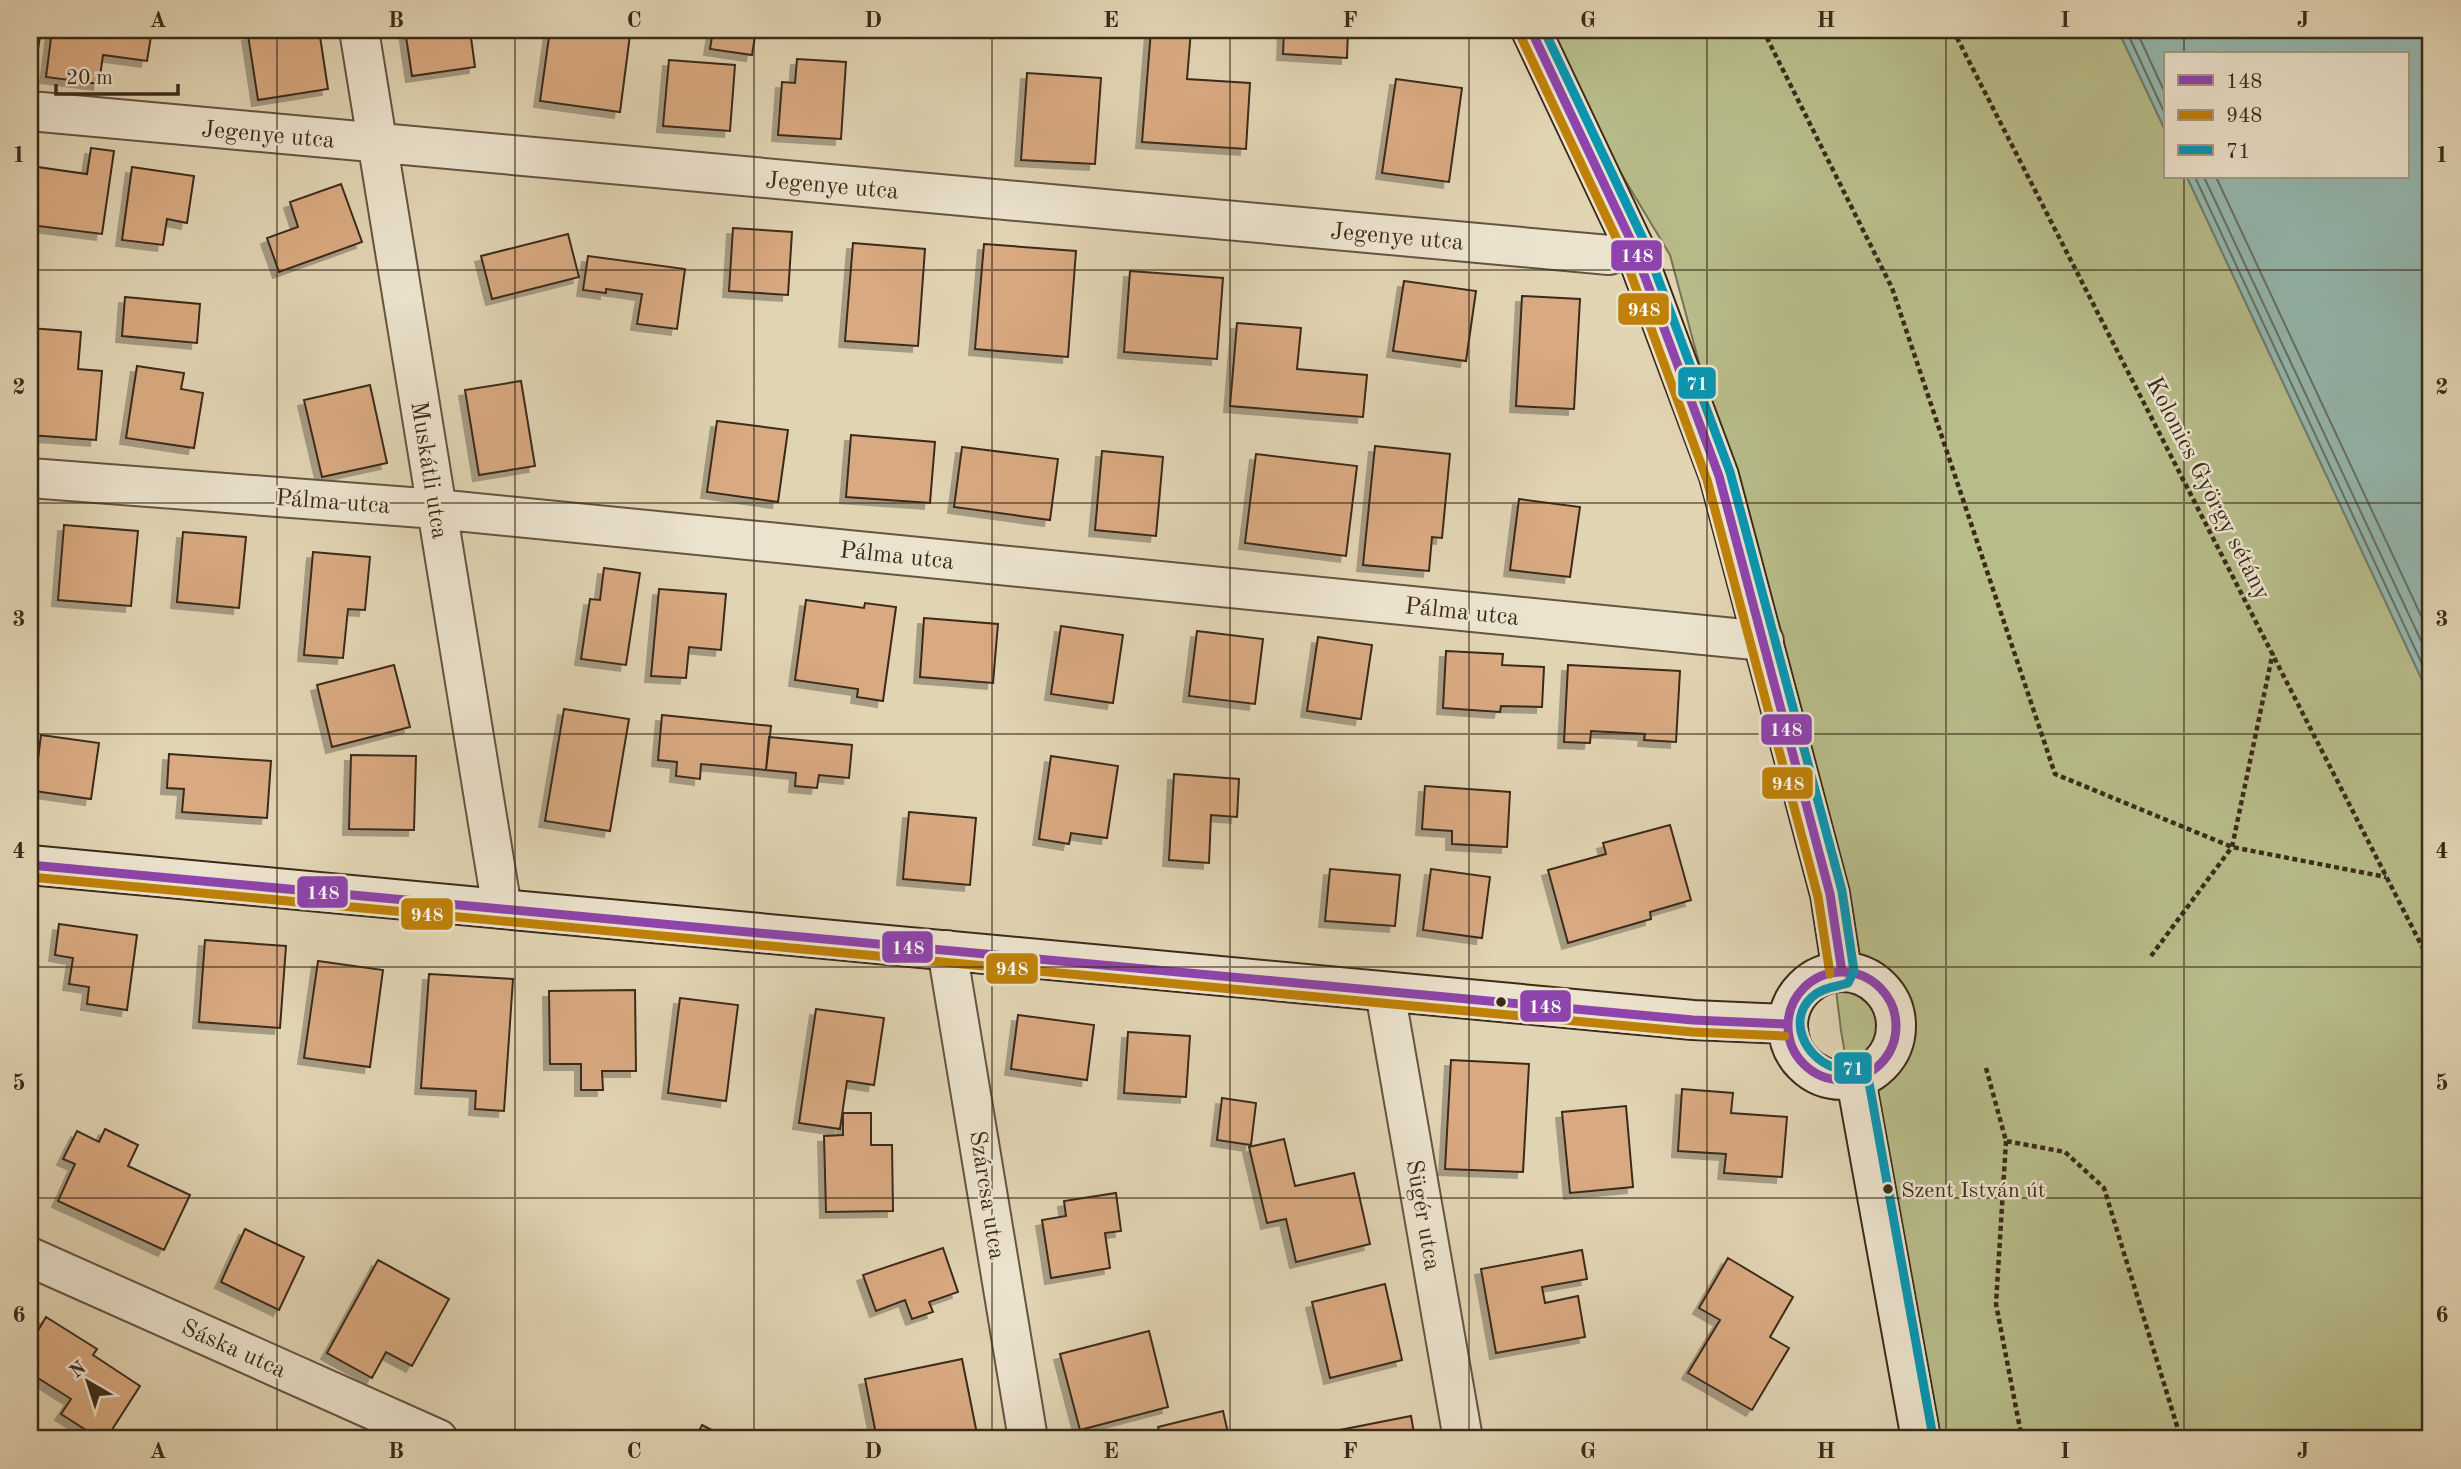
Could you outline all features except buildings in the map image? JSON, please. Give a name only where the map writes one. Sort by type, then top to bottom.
[{"type":"street","name":"Muskátli utca","points":[[359,30],[502,909]]},
{"type":"street","points":[[1531,30],[1633,245],[1719,476],[1830,894],[1842,972]]},
{"type":"street","name":"Jegenye utca","points":[[30,111],[1609,255],[1633,245]]},
{"type":"street","name":"Pálma utca","points":[[30,478],[436,509],[1764,641]]},
{"type":"street","points":[[30,865],[1693,1020],[1786,1024]]},
{"type":"street","name":"Szárcsa utca","points":[[947,950],[1028,1439]]},
{"type":"street","points":[[1842,972],[1863,976],[1882,988],[1895,1012],[1895,1038],[1887,1054],[1876,1068],[1856,1080],[1831,1080],[1808,1069],[1790,1044],[1786,1024],[1793,1000],[1809,981],[1827,973],[1842,972]]},
{"type":"street","name":"Sügér utca","points":[[1385,992],[1463,1439]]},
{"type":"street","points":[[1856,1080],[1921,1439]]},
{"type":"street","name":"Sáska utca","points":[[30,1257],[438,1439]]},
{"type":"path","points":[[1763,30],[1892,288],[2055,774],[2232,847],[2386,877]]},
{"type":"path","name":"Kolonics György sétány","points":[[1953,30],[2273,650],[2431,964]]},
{"type":"path","points":[[2151,956],[2232,847],[2273,650]]},
{"type":"path","points":[[1986,1068],[2006,1141],[1996,1304],[2022,1439]]},
{"type":"path","points":[[2006,1141],[2065,1152],[2104,1188],[2181,1439]]},
{"type":"green space","points":[[1535,30],[2118,30],[2164,128],[2164,178],[2187,178],[2431,699],[2431,1439],[1913,1439],[1841,1031],[1810,775],[1670,255]]},
{"type":"water","points":[[2118,30],[2431,30],[2431,699],[2187,178],[2408,178],[2408,52],[2164,52],[2164,128]]},
{"type":"transit line","name":"148","points":[[1531,30],[1633,245],[1719,476],[1830,894],[1842,972]]},
{"type":"transit line","name":"71","points":[[1544,30],[1644,241],[1730,472],[1842,891],[1854,971],[1848,983],[1825,989],[1812,997],[1805,1006],[1800,1027],[1807,1047],[1823,1062],[1836,1068],[1861,1069],[1868,1077],[1933,1437]]},
{"type":"transit line","name":"948","points":[[1520,35],[1622,250],[1707,480],[1818,897],[1830,974]]},
{"type":"transit line","name":"148","points":[[30,865],[1693,1020],[1786,1024]]},
{"type":"transit line","name":"948","points":[[30,877],[1692,1032],[1785,1036]]},
{"type":"transit line","name":"148","points":[[1842,972],[1863,976],[1880,988],[1892,1005],[1896,1026],[1892,1047],[1880,1064],[1863,1076],[1842,1080],[1821,1076],[1804,1064],[1792,1047],[1788,1026],[1792,1005],[1804,988],[1821,976],[1842,972]]},
{"type":"place","name":"Szent István út","points":[[1888,1189]]}]
